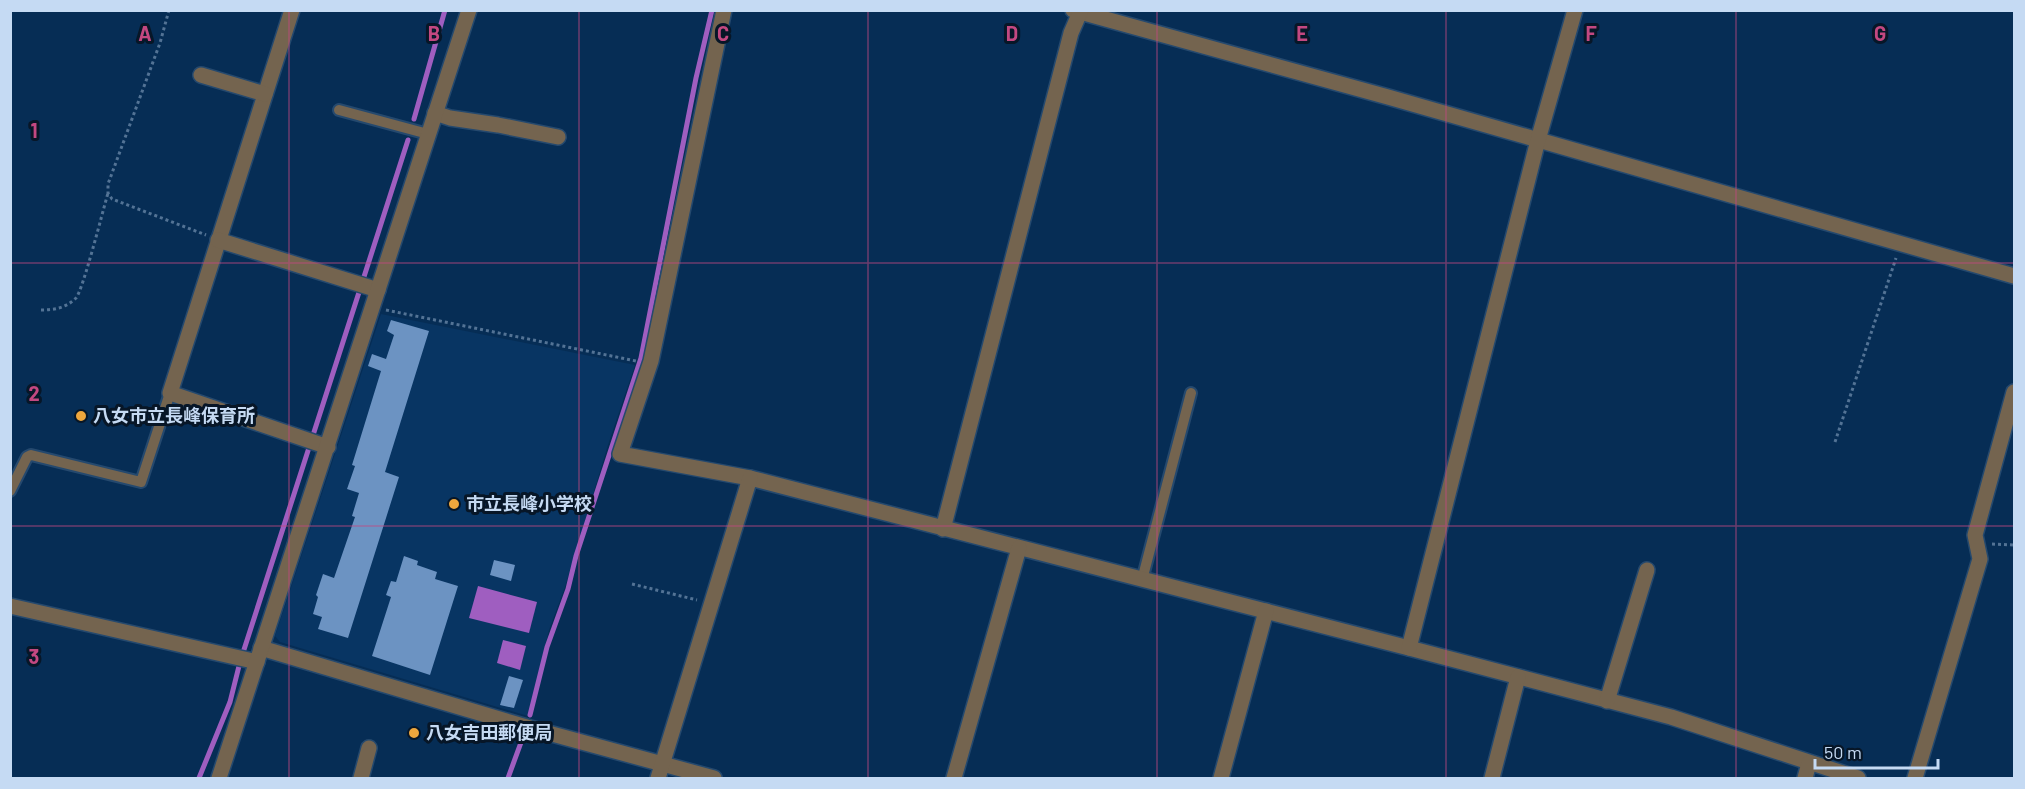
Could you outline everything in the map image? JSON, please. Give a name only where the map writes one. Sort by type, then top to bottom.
[{"type":"street","points":[[292,10],[170,393],[328,447]]},
{"type":"street","points":[[219,778],[469,10]]},
{"type":"street","points":[[724,10],[651,361],[620,454],[750,478],[1409,648],[1671,717],[1807,771],[1858,778]]},
{"type":"street","points":[[1409,648],[1538,140],[1575,10]]},
{"type":"street","points":[[943,529],[1078,11],[1388,96],[2014,276]]},
{"type":"street","points":[[201,75],[266,94]]},
{"type":"street","points":[[435,113],[450,118],[558,137]]},
{"type":"street","points":[[219,240],[378,290]]},
{"type":"street","points":[[1915,778],[1980,559],[1975,535],[2014,392]]},
{"type":"street","points":[[660,772],[750,478]]},
{"type":"street","points":[[954,778],[1019,548]]},
{"type":"street","points":[[1607,701],[1647,570]]},
{"type":"street","points":[[10,606],[259,655],[530,728],[660,772],[714,778]]},
{"type":"street","points":[[1221,778],[1266,612]]},
{"type":"street","points":[[1492,778],[1518,677]]},
{"type":"street","points":[[361,778],[369,748]]},
{"type":"lane","points":[[339,110],[428,134]]},
{"type":"lane","points":[[10,491],[27,457],[31,455],[141,482],[170,393]]},
{"type":"lane","points":[[1142,580],[1191,393]]},
{"type":"path","points":[[41,310],[56,310],[64,307],[78,296],[108,193],[108,184],[160,43],[169,10]]},
{"type":"path","points":[[108,193],[112,199],[219,240]]},
{"type":"path","points":[[1836,442],[1900,244]]},
{"type":"path","points":[[373,307],[634,360]]},
{"type":"path","points":[[1977,544],[2014,544]]},
{"type":"path","points":[[632,584],[711,604]]},
{"type":"shaded area","name":"市立長峰小学校","points":[[381,314],[635,365],[565,587],[549,630],[528,716],[280,642],[275,636]]},
{"type":"shaded area","points":[[478,586],[537,602],[529,633],[469,618]]},
{"type":"shaded area","points":[[503,640],[526,646],[520,670],[497,663]]},
{"type":"building","points":[[391,320],[429,331],[385,472],[399,477],[348,638],[318,629],[322,617],[313,614],[323,574],[334,578],[355,517],[352,516],[359,493],[347,489],[355,466],[352,465],[381,371],[368,366],[372,354],[386,359],[394,335],[387,331]]},
{"type":"building","points":[[404,556],[418,561],[417,565],[437,572],[435,579],[458,586],[430,675],[372,656],[391,597],[386,595],[391,581],[396,582]]},
{"type":"building","points":[[494,560],[515,565],[511,581],[490,575]]},
{"type":"building","points":[[509,676],[523,680],[514,708],[500,705]]},
{"type":"waterway","points":[[414,119],[445,10]]},
{"type":"waterway","points":[[530,715],[547,647],[568,589],[576,556],[641,358],[696,78],[712,10]]},
{"type":"waterway","points":[[199,778],[230,702],[240,662],[408,140]]},
{"type":"waterway","points":[[508,778],[523,737]]},
{"type":"place","name":"八女市立長峰保育所","points":[[81,416]]},
{"type":"place","name":"市立長峰小学校","points":[[454,504]]},
{"type":"place","name":"八女吉田郵便局","points":[[414,733]]}]
